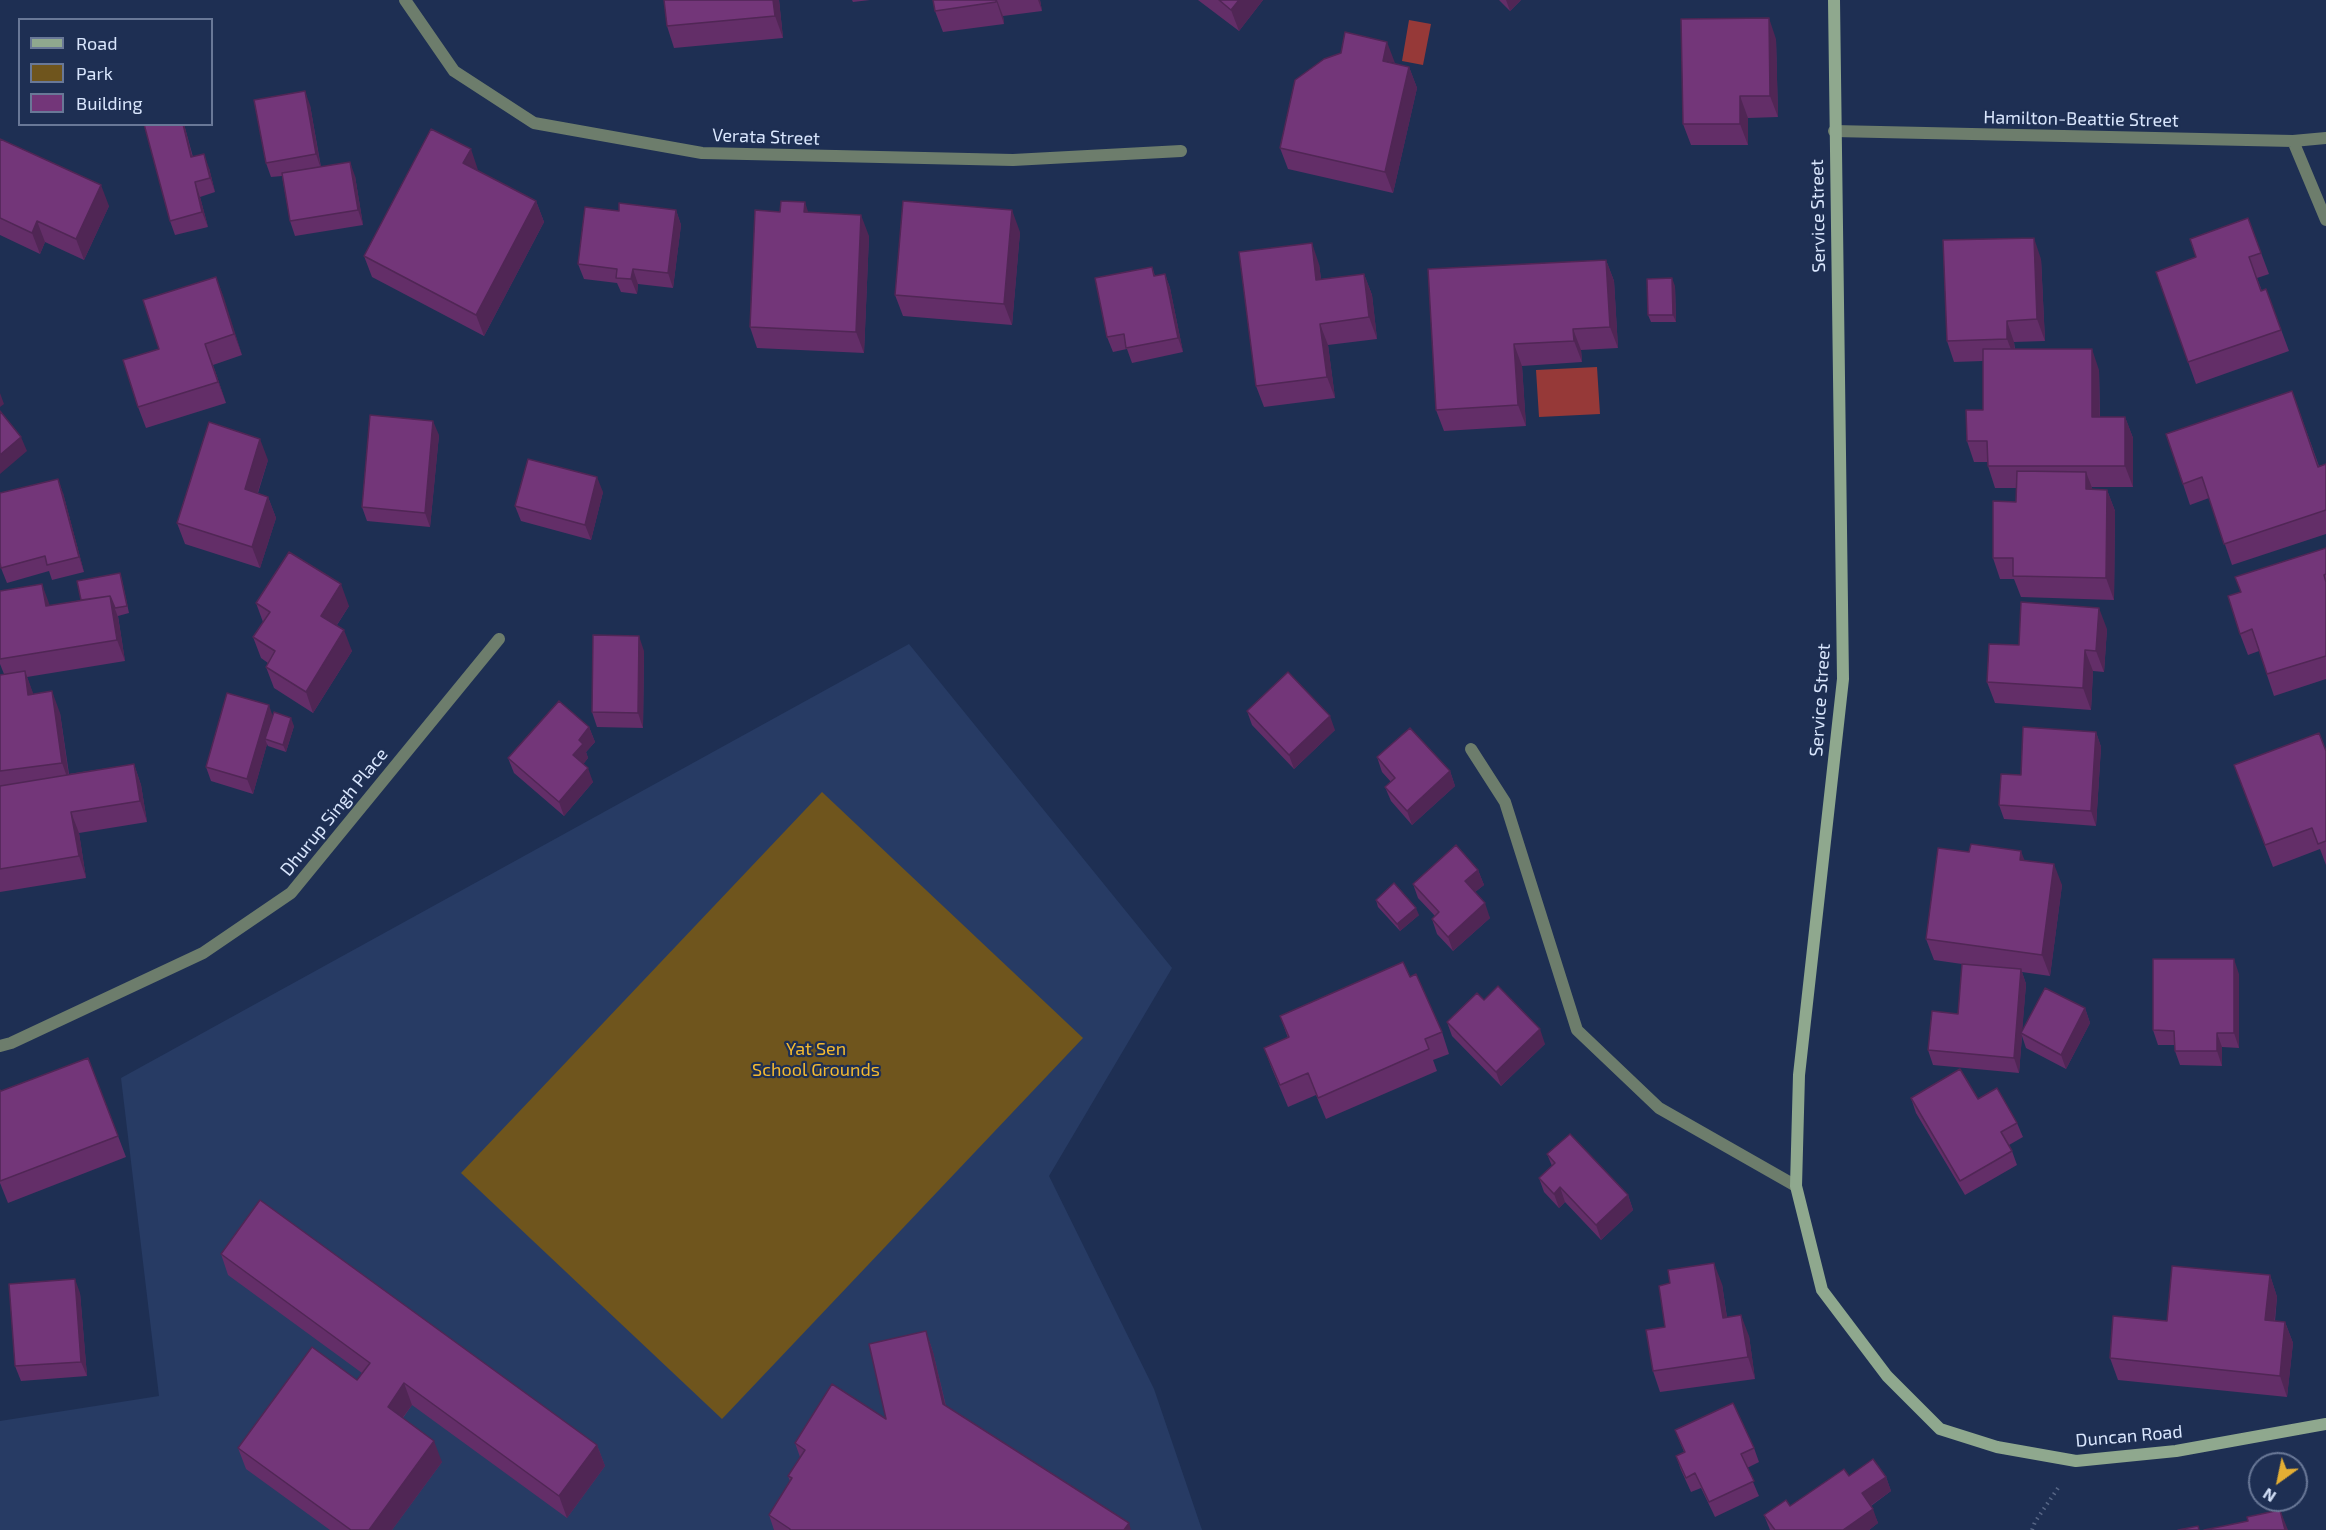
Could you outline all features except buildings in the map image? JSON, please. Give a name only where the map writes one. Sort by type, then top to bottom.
[{"type":"main road","name":"Service Street","points":[[1834,0],[1843,679],[1799,1075],[1796,1186],[1822,1290],[1887,1376]]},
{"type":"main road","name":"Duncan Road","points":[[1887,1376],[1940,1429],[1997,1447],[2076,1461],[2176,1451],[2326,1424]]},
{"type":"street","name":"Verata Street","points":[[405,0],[454,71],[534,123],[702,153],[1013,160],[1182,151]]},
{"type":"street","name":"Hamilton-Beattie Street","points":[[1834,131],[2293,141],[2326,138]]},
{"type":"street","points":[[2293,141],[2326,220]]},
{"type":"street","name":"Dhurup Singh Place","points":[[0,1046],[11,1043],[203,953],[291,893],[499,639]]},
{"type":"street","points":[[1471,748],[1505,802],[1577,1030],[1659,1108],[1796,1186]]},
{"type":"path","points":[[2032,1530],[2076,1461]]},
{"type":"shaded area","points":[[1409,20],[1431,24],[1423,65],[1402,61]]},
{"type":"shaded area","points":[[1597,367],[1600,414],[1539,417],[1536,370]]},
{"type":"shaded area","points":[[909,644],[1172,968],[1049,1176],[1154,1389],[1202,1530],[0,1530],[0,1421],[159,1396],[121,1078]]},
{"type":"green space","name":"Yat Sen School Grounds","points":[[822,792],[1083,1038],[722,1419],[461,1173]]}]
